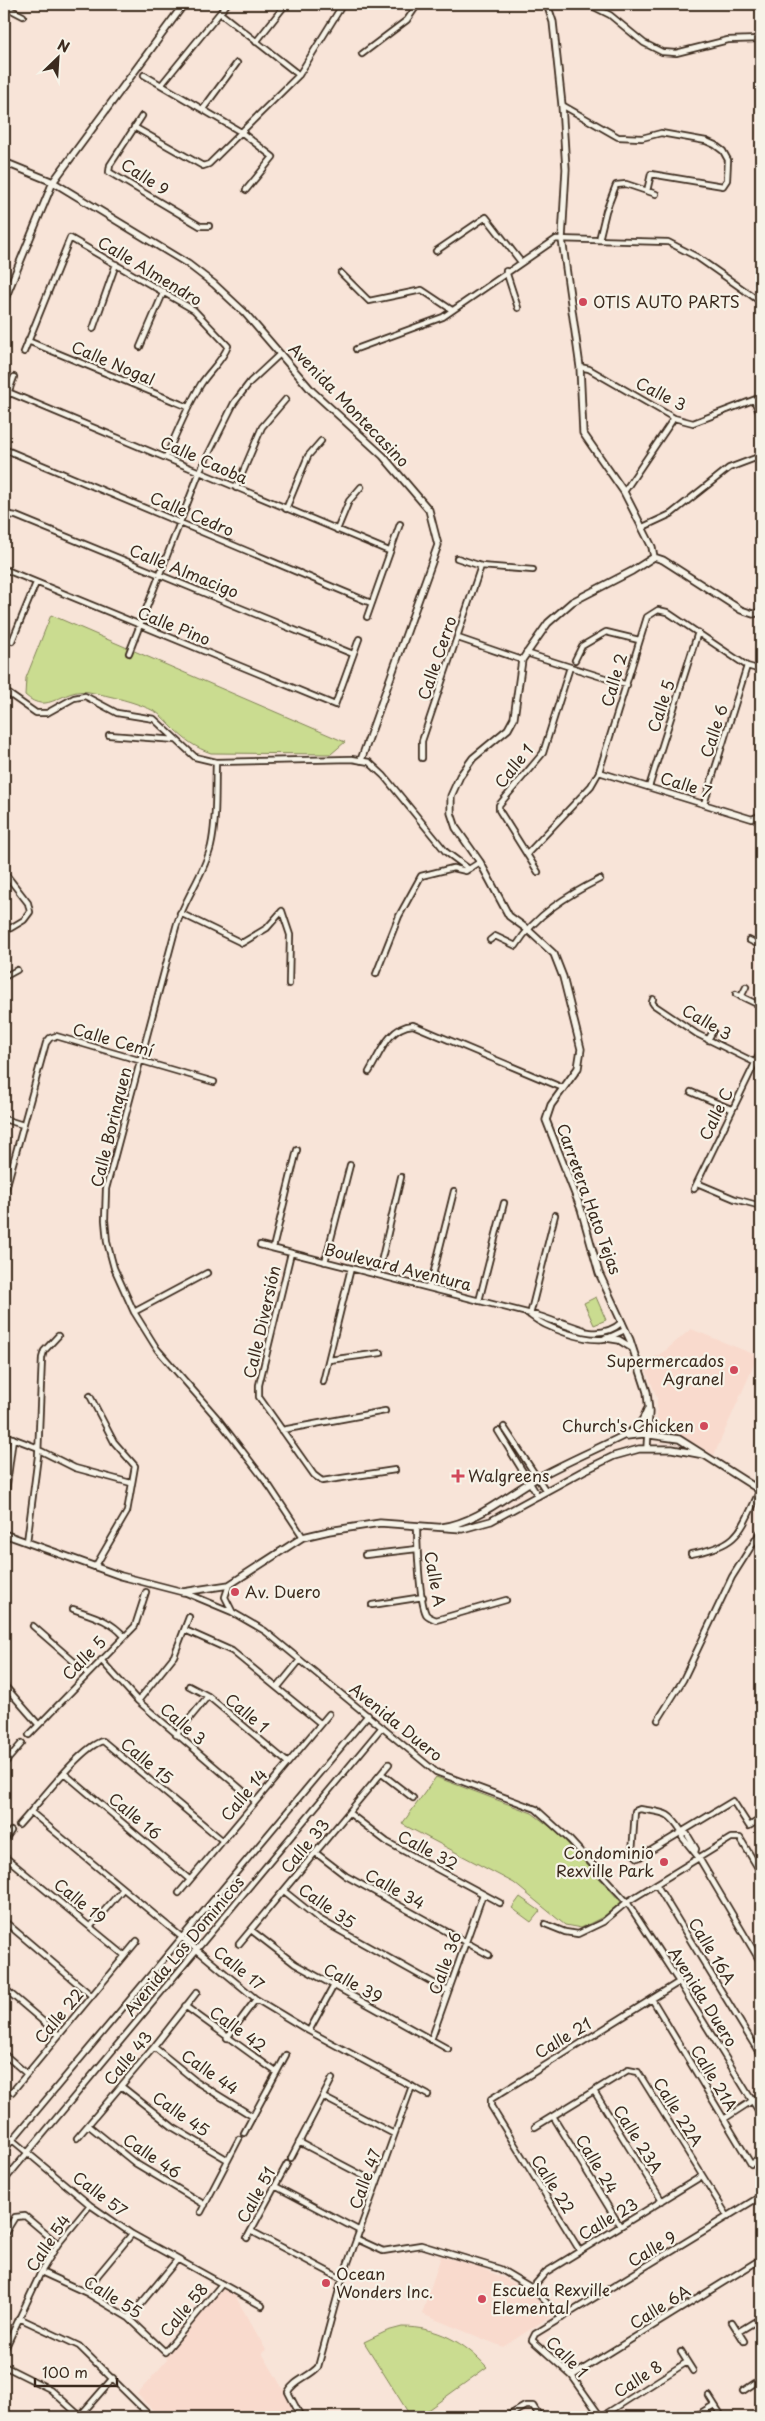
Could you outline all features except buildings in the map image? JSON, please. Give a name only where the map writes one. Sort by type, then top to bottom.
[{"type":"street","points":[[4,301],[53,182],[184,4]]},
{"type":"street","points":[[162,84],[227,4]]},
{"type":"street","points":[[256,42],[286,4]]},
{"type":"street","points":[[142,116],[134,127],[203,166],[212,161],[299,75],[343,4]]},
{"type":"street","points":[[362,54],[407,20],[418,4]]},
{"type":"street","points":[[547,4],[553,22],[562,105],[566,168],[562,239],[580,367],[583,433],[624,492],[643,527],[654,558],[663,560],[741,610],[753,614],[761,612]]},
{"type":"street","points":[[588,4],[610,15],[644,43],[662,52],[676,53],[728,40],[761,39]]},
{"type":"street","points":[[4,6],[23,16]]},
{"type":"street","points":[[220,12],[299,75]]},
{"type":"street","points":[[203,109],[237,63]]},
{"type":"street","points":[[144,75],[241,132],[273,157],[246,190]]},
{"type":"street","points":[[562,105],[618,137],[642,138],[661,133],[706,141],[723,151],[728,160],[727,180],[724,186],[652,174],[647,191]]},
{"type":"street","name":"Calle 9","points":[[134,127],[110,165],[109,172],[200,226],[209,226]]},
{"type":"street","name":"Avenida Montecasino","points":[[4,162],[53,182],[188,264],[245,313],[312,390],[383,456],[429,510],[438,545],[361,760]]},
{"type":"street","points":[[599,240],[606,211],[616,185],[626,184],[656,194]]},
{"type":"street","points":[[436,251],[486,217],[521,262]]},
{"type":"street","name":"Calle Almendro","points":[[28,341],[70,238],[194,310],[228,346],[225,355],[203,382],[188,407],[166,457]]},
{"type":"street","points":[[356,349],[443,317],[556,239],[668,242],[697,257],[761,302]]},
{"type":"street","points":[[93,329],[116,264]]},
{"type":"street","points":[[506,272],[518,308]]},
{"type":"street","points":[[341,273],[370,301],[422,290],[452,310]]},
{"type":"street","points":[[140,347],[164,291]]},
{"type":"street","points":[[24,352],[28,341]]},
{"type":"street","name":"Calle Nogal","points":[[28,341],[188,407]]},
{"type":"street","points":[[129,653],[200,472],[234,403],[250,382],[280,354]]},
{"type":"street","name":"Calle 3","points":[[580,367],[589,368],[674,418],[693,423],[761,397]]},
{"type":"street","points":[[4,404],[14,377]]},
{"type":"street","name":"Calle Caoba","points":[[8,392],[389,552]]},
{"type":"street","points":[[236,488],[262,428],[286,399]]},
{"type":"street","points":[[754,400],[761,417]]},
{"type":"street","points":[[624,492],[674,418]]},
{"type":"street","points":[[286,509],[308,456],[321,441]]},
{"type":"street","name":"Calle Cedro","points":[[4,449],[371,603]]},
{"type":"street","points":[[643,527],[671,514],[730,468],[761,456]]},
{"type":"street","points":[[336,530],[349,501],[361,487]]},
{"type":"street","name":"Calle Almacigo","points":[[4,514],[16,516],[353,654]]},
{"type":"street","points":[[367,616],[400,524]]},
{"type":"street","points":[[457,558],[481,566],[533,570]]},
{"type":"street","name":"Carretera Hato Tejas","points":[[647,1448],[647,1392],[622,1322],[599,1273],[581,1209],[546,1120],[551,1105],[578,1068],[581,1049],[563,977],[554,954],[527,929],[509,916],[480,862],[456,828],[451,813],[451,796],[460,776],[473,758],[508,729],[514,718],[522,660],[548,623],[560,611],[654,558]]},
{"type":"street","name":"Calle Cerro","points":[[422,758],[422,741],[481,566]]},
{"type":"street","name":"Calle Pino","points":[[4,569],[335,706],[353,654]]},
{"type":"street","points":[[12,641],[36,583]]},
{"type":"street","name":"Calle 2","points":[[527,854],[590,786],[599,772],[628,685],[639,640],[647,617],[658,610],[667,612],[747,666],[761,670]]},
{"type":"street","points":[[575,660],[582,646],[606,632],[639,640]]},
{"type":"street","name":"Calle 5","points":[[649,787],[698,632]]},
{"type":"street","points":[[458,638],[522,660]]},
{"type":"street","points":[[353,654],[359,639]]},
{"type":"street","points":[[526,653],[628,685]]},
{"type":"street","name":"Calle 6","points":[[704,804],[747,666]]},
{"type":"street","name":"Calle 1","points":[[538,872],[499,810],[499,804],[543,753],[570,667]]},
{"type":"street","points":[[4,693],[9,694],[36,713],[47,714],[74,698],[85,696],[117,713],[154,719],[195,756],[216,762],[361,760],[369,762],[384,776],[446,852],[469,868]]},
{"type":"street","points":[[109,735],[176,740]]},
{"type":"street","name":"Calle Borinquen","points":[[216,762],[214,820],[210,847],[180,913],[110,1174],[105,1210],[106,1237],[114,1268],[134,1312],[157,1350],[218,1419],[270,1487],[303,1537]]},
{"type":"street","name":"Calle 7","points":[[599,772],[752,819],[759,816],[761,809]]},
{"type":"street","points":[[376,974],[399,916],[421,876],[453,868],[466,871],[480,862]]},
{"type":"street","points":[[4,872],[28,903],[30,912],[24,920],[4,932]]},
{"type":"street","points":[[490,940],[495,936],[516,946],[527,929],[563,900],[600,879]]},
{"type":"street","points":[[180,913],[242,942],[266,928],[282,911],[290,935],[289,984]]},
{"type":"street","points":[[749,940],[761,946]]},
{"type":"street","points":[[4,977],[17,970]]},
{"type":"street","points":[[741,997],[746,988]]},
{"type":"street","points":[[736,994],[761,1006]]},
{"type":"street","name":"Calle 3","points":[[653,998],[652,1002],[654,1005],[708,1040],[756,1062]]},
{"type":"street","points":[[368,1072],[394,1033],[402,1026],[413,1025],[563,1088]]},
{"type":"street","points":[[708,1040],[713,1031]]},
{"type":"street","name":"Calle Cemí","points":[[4,1196],[46,1043],[50,1038],[56,1036],[214,1082]]},
{"type":"street","name":"Calle C","points":[[694,1189],[761,1050]]},
{"type":"street","points":[[691,1092],[732,1109]]},
{"type":"street","points":[[4,1119],[24,1125]]},
{"type":"street","points":[[273,1248],[297,1150]]},
{"type":"street","points":[[325,1262],[350,1165]]},
{"type":"street","points":[[378,1275],[401,1178]]},
{"type":"street","points":[[697,1183],[735,1199],[761,1206]]},
{"type":"street","points":[[430,1287],[454,1191]]},
{"type":"street","points":[[479,1301],[504,1203]]},
{"type":"street","points":[[530,1315],[554,1215]]},
{"type":"street","name":"Boulevard Aventura","points":[[260,1244],[560,1322],[578,1330],[599,1333],[608,1332],[622,1322]]},
{"type":"street","name":"Calle Diversión","points":[[291,1253],[258,1391],[259,1397],[314,1476],[322,1481],[395,1470]]},
{"type":"street","points":[[323,1382],[351,1268]]},
{"type":"street","points":[[134,1312],[207,1273]]},
{"type":"street","name":"Boulevard Aventura","points":[[530,1315],[540,1323],[586,1337],[606,1338],[625,1330]]},
{"type":"street","points":[[586,1337],[587,1331]]},
{"type":"street","points":[[27,1542],[38,1456],[43,1354],[58,1336]]},
{"type":"street","points":[[606,1338],[619,1340],[632,1348]]},
{"type":"street","points":[[329,1360],[381,1352]]},
{"type":"street","points":[[90,1396],[114,1442],[134,1464],[126,1512],[122,1524],[95,1568]]},
{"type":"street","points":[[436,1527],[456,1524],[475,1515],[538,1477],[636,1429],[643,1420],[648,1405]]},
{"type":"street","points":[[282,1430],[384,1411]]},
{"type":"street","points":[[504,1426],[546,1491]]},
{"type":"street","points":[[498,1431],[538,1496]]},
{"type":"street","points":[[622,1437],[648,1434],[679,1439],[761,1490],[745,1522],[731,1541],[717,1549],[691,1554]]},
{"type":"street","points":[[4,1435],[36,1447]]},
{"type":"street","points":[[4,1508],[13,1438]]},
{"type":"street","points":[[4,1534],[138,1582],[183,1592],[229,1585],[303,1537],[380,1522],[436,1527],[448,1530],[462,1529],[491,1521],[614,1456],[647,1448],[672,1449],[704,1455]]},
{"type":"street","points":[[41,1451],[76,1468],[131,1483]]},
{"type":"street","name":"Calle A","points":[[417,1526],[416,1548],[426,1613],[436,1620],[506,1600]]},
{"type":"street","points":[[658,1720],[683,1680],[732,1577],[761,1531]]},
{"type":"street","points":[[365,1555],[416,1548]]},
{"type":"street","points":[[229,1585],[225,1597],[232,1612]]},
{"type":"street","name":"Calle 5","points":[[29,1735],[87,1673],[135,1626],[146,1592]]},
{"type":"street","name":"Avenida Duero","points":[[183,1592],[232,1612],[265,1631],[436,1772],[536,1810],[570,1840],[627,1902],[680,1982],[761,2115]]},
{"type":"street","points":[[372,1605],[423,1597]]},
{"type":"street","points":[[143,1600],[151,1602]]},
{"type":"street","points":[[73,1609],[104,1619],[115,1626],[124,1636]]},
{"type":"street","points":[[138,1701],[174,1656],[189,1617]]},
{"type":"street","points":[[33,1626],[87,1673]]},
{"type":"street","points":[[185,1630],[232,1651],[287,1694],[320,1723]]},
{"type":"street","name":"Calle 3","points":[[100,1660],[138,1701],[255,1801]]},
{"type":"street","points":[[278,1687],[300,1660]]},
{"type":"street","points":[[4,1684],[38,1724]]},
{"type":"street","name":"Calle 1","points":[[189,1686],[208,1696],[287,1762]]},
{"type":"street","points":[[176,1735],[208,1696]]},
{"type":"street","name":"Calle 14","points":[[179,1893],[329,1714]]},
{"type":"street","name":"Avenida Los Dominicos","points":[[4,2150],[368,1715]]},
{"type":"street","name":"Avenida Los Dominicos","points":[[4,2181],[26,2152],[382,1727]]},
{"type":"street","name":"Calle 15","points":[[19,1825],[64,1773],[96,1742],[103,1741],[222,1840]]},
{"type":"street","points":[[4,1762],[22,1743]]},
{"type":"street","name":"Calle 33","points":[[239,1944],[389,1764]]},
{"type":"street","name":"Calle 16","points":[[64,1773],[190,1879]]},
{"type":"street","points":[[382,1774],[413,1798]]},
{"type":"street","points":[[761,1819],[749,1826],[733,1801],[683,1832],[638,1858],[632,1853],[636,1811],[640,1808],[670,1815],[683,1832],[687,1834],[696,1849],[695,1852],[761,1963]]},
{"type":"street","name":"Calle 17","points":[[31,1812],[256,1999],[309,2032],[428,2094]]},
{"type":"street","name":"Calle 32","points":[[349,1813],[387,1842],[500,1903]]},
{"type":"street","points":[[4,1840],[11,1831]]},
{"type":"street","points":[[545,1924],[564,1932],[578,1934],[603,1922],[627,1902],[731,1838],[740,1838],[761,1873]]},
{"type":"street","name":"Calle 34","points":[[316,1852],[346,1876],[489,1955]]},
{"type":"street","name":"Calle 19","points":[[4,1856],[124,1955]]},
{"type":"street","name":"Calle 16A","points":[[656,1884],[761,2056]]},
{"type":"street","points":[[91,1926],[123,1889]]},
{"type":"street","name":"Calle 35","points":[[284,1891],[319,1919],[448,1991]]},
{"type":"street","name":"Calle 36","points":[[431,2040],[483,1894]]},
{"type":"street","points":[[4,1921],[92,1996]]},
{"type":"street","name":"Calle 39","points":[[251,1930],[295,1964],[448,2050]]},
{"type":"street","points":[[124,1955],[137,1941]]},
{"type":"street","name":"Calle 22","points":[[12,2092],[124,1955]]},
{"type":"street","name":"Calle 21","points":[[506,2130],[491,2106],[491,2098],[680,1982]]},
{"type":"street","points":[[309,2032],[333,1987]]},
{"type":"street","points":[[4,1988],[59,2035]]},
{"type":"street","name":"Calle 43","points":[[77,2138],[154,2047],[197,1992]]},
{"type":"street","points":[[228,2038],[256,1999]]},
{"type":"street","name":"Calle 21A","points":[[652,1999],[751,2164],[758,2160]]},
{"type":"street","name":"Calle 42","points":[[185,2006],[276,2072]]},
{"type":"street","name":"Calle 44","points":[[154,2047],[197,2082],[252,2116]]},
{"type":"street","points":[[4,2054],[27,2074]]},
{"type":"street","points":[[244,2133],[286,2055]]},
{"type":"street","name":"Calle 22A","points":[[535,2127],[628,2070],[638,2072],[728,2217]]},
{"type":"street","points":[[290,2158],[332,2079]]},
{"type":"street","name":"Calle 45","points":[[121,2086],[174,2128],[228,2160]]},
{"type":"street","name":"Calle 47","points":[[301,2417],[288,2392],[291,2386],[311,2375],[318,2367],[342,2279],[412,2086]]},
{"type":"street","name":"Calle 23A","points":[[594,2091],[662,2201]]},
{"type":"street","points":[[724,2118],[761,2095]]},
{"type":"street","points":[[323,2097],[394,2134]]},
{"type":"street","name":"Calle 24","points":[[553,2116],[620,2226]]},
{"type":"street","name":"Calle 46","points":[[88,2125],[135,2163],[205,2205]]},
{"type":"street","name":"Calle 22","points":[[506,2130],[580,2251]]},
{"type":"street","name":"Calle 57","points":[[4,2133],[90,2205],[132,2234],[262,2306]]},
{"type":"street","points":[[201,2212],[239,2139]]},
{"type":"street","points":[[299,2142],[377,2183]]},
{"type":"street","name":"Calle 51","points":[[247,2238],[287,2164]]},
{"type":"street","name":"Calle 23","points":[[532,2288],[546,2272],[702,2176]]},
{"type":"street","points":[[275,2186],[360,2231]]},
{"type":"street","name":"Calle 9","points":[[532,2340],[535,2334],[761,2196]]},
{"type":"street","name":"Calle 54","points":[[4,2351],[41,2272],[58,2244],[90,2205]]},
{"type":"street","points":[[4,2235],[15,2217],[25,2216],[58,2244]]},
{"type":"street","points":[[251,2231],[342,2279]]},
{"type":"street","points":[[87,2293],[98,2276],[132,2234]]},
{"type":"street","points":[[357,2239],[383,2251],[421,2245],[500,2269],[532,2288],[562,2318]]},
{"type":"street","name":"Calle 6A","points":[[572,2376],[761,2259]]},
{"type":"street","points":[[128,2318],[177,2260]]},
{"type":"street","name":"Calle 55","points":[[41,2272],[87,2293],[128,2318],[166,2352]]},
{"type":"street","name":"Calle 58","points":[[166,2352],[222,2284]]},
{"type":"street","points":[[19,2318],[78,2346],[113,2378],[148,2416]]},
{"type":"street","points":[[738,2332],[761,2318]]},
{"type":"street","points":[[732,2322],[744,2341]]},
{"type":"street","name":"Calle 1","points":[[532,2340],[572,2376],[601,2417]]},
{"type":"street","name":"Calle 8","points":[[681,2352],[693,2372]]},
{"type":"street","name":"Calle 8","points":[[601,2417],[687,2362]]},
{"type":"street","points":[[4,2366],[50,2389],[79,2417],[113,2378]]},
{"type":"street","points":[[742,2391],[761,2379]]},
{"type":"street","points":[[709,2396],[721,2415]]},
{"type":"street","points":[[694,2417],[714,2405]]},
{"type":"street","points":[[506,2417],[525,2406],[533,2406],[540,2417]]},
{"type":"shaded area","points":[[691,1329],[758,1356],[714,1455],[678,1434],[661,1432],[657,1426],[657,1398],[644,1364],[666,1350]]},
{"type":"shaded area","name":"Escuela Rexville Elemental","points":[[441,2256],[479,2267],[508,2280],[529,2292],[554,2314],[503,2347],[422,2314]]},
{"type":"shaded area","points":[[222,2289],[233,2292],[266,2350],[262,2353],[293,2406],[283,2417],[160,2417],[137,2394],[167,2360],[166,2355]]},
{"type":"green space","points":[[51,615],[345,742],[331,754],[211,753],[200,749],[186,740],[156,712],[123,700],[89,692],[79,692],[71,693],[49,702],[41,703],[34,701],[25,695],[26,678]]},
{"type":"green space","points":[[596,1297],[606,1320],[594,1325],[584,1303]]},
{"type":"green space","points":[[436,1777],[532,1813],[557,1832],[621,1902],[603,1917],[581,1928],[565,1925],[514,1883],[402,1824]]},
{"type":"green space","points":[[520,1897],[540,1911],[531,1922],[512,1908]]},
{"type":"green space","points":[[402,2327],[427,2330],[449,2338],[469,2350],[487,2367],[418,2417],[411,2417],[364,2342],[387,2331]]},
{"type":"place","name":"OTIS AUTO PARTS","points":[[583,302]]},
{"type":"place","name":"Supermercados Agranel","points":[[734,1370]]},
{"type":"place","name":"Church's Chicken","points":[[704,1426]]},
{"type":"place","name":"Walgreens","points":[[458,1476]]},
{"type":"place","name":"Av. Duero","points":[[235,1592]]},
{"type":"place","name":"Condominio Rexville Park","points":[[664,1862]]},
{"type":"place","name":"Ocean Wonders Inc.","points":[[326,2283]]},
{"type":"place","name":"Escuela Rexville Elemental","points":[[482,2299]]}]
